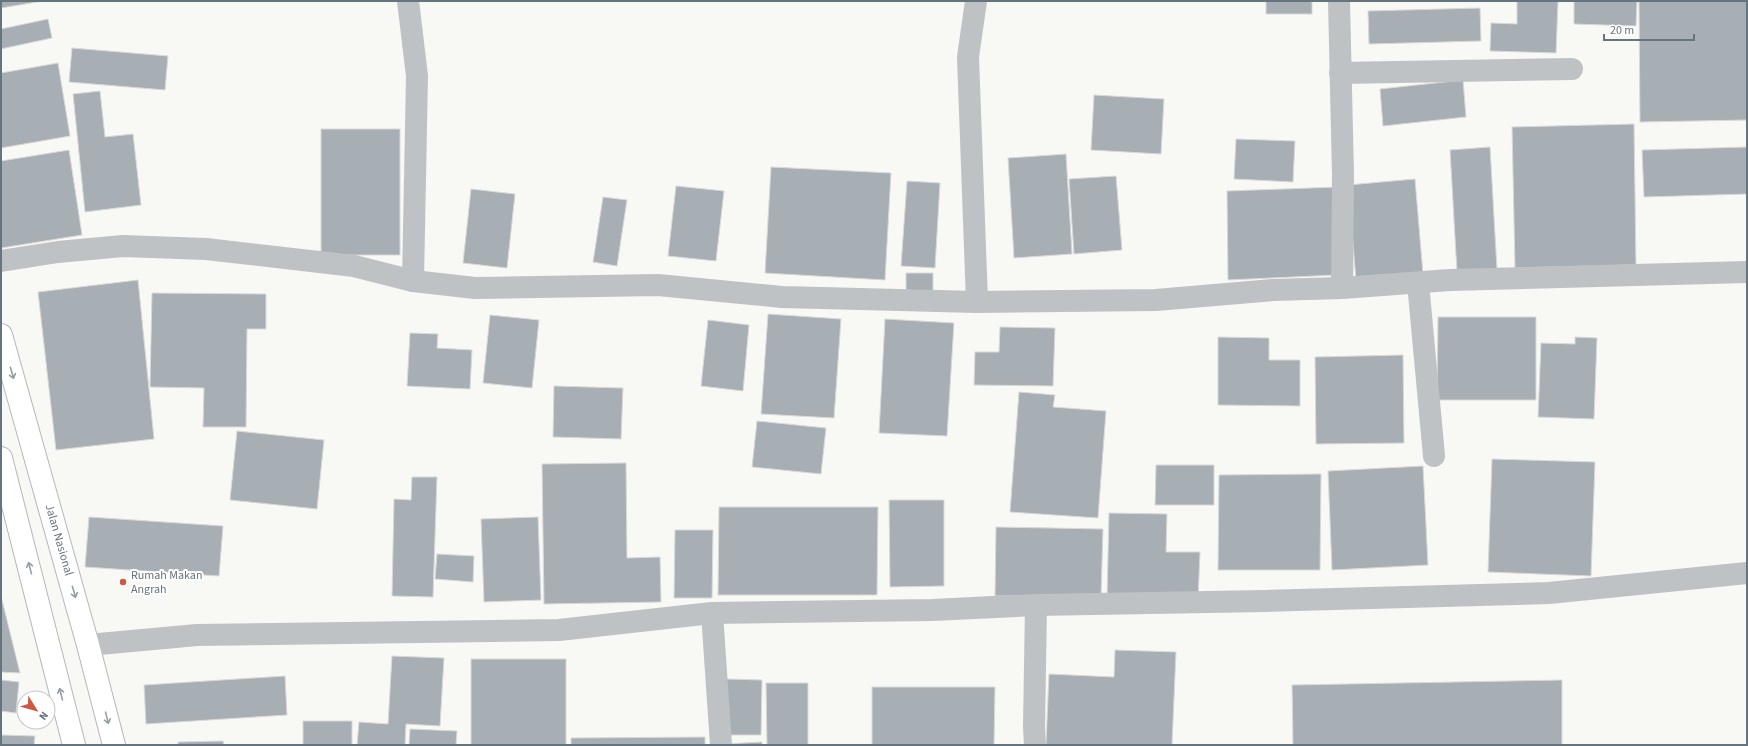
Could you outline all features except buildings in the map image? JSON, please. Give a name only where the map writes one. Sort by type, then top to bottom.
[{"type":"highway","name":"Jalan Nasional","points":[[1,335],[88,645],[114,745]]},
{"type":"highway","points":[[1,458],[74,745]]},
{"type":"street","points":[[408,1],[416,76],[413,281]]},
{"type":"street","points":[[976,1],[968,57],[977,302]]},
{"type":"street","points":[[1339,1],[1343,175],[1342,288]]},
{"type":"street","points":[[1340,73],[1572,69]]},
{"type":"street","points":[[1,261],[58,252],[123,246],[206,249],[354,266],[413,281],[475,288],[658,285],[782,297],[977,302],[1156,300],[1273,290],[1342,288],[1450,280],[1747,272]]},
{"type":"street","points":[[1418,283],[1434,456]]},
{"type":"street","points":[[88,645],[197,635],[559,630],[712,613],[932,610],[1036,605],[1265,601],[1549,593],[1747,573]]},
{"type":"street","points":[[1035,745],[1036,605]]},
{"type":"street","points":[[712,613],[720,745]]},
{"type":"place","name":"Rumah Makan Angrah","points":[[123,582]]}]
